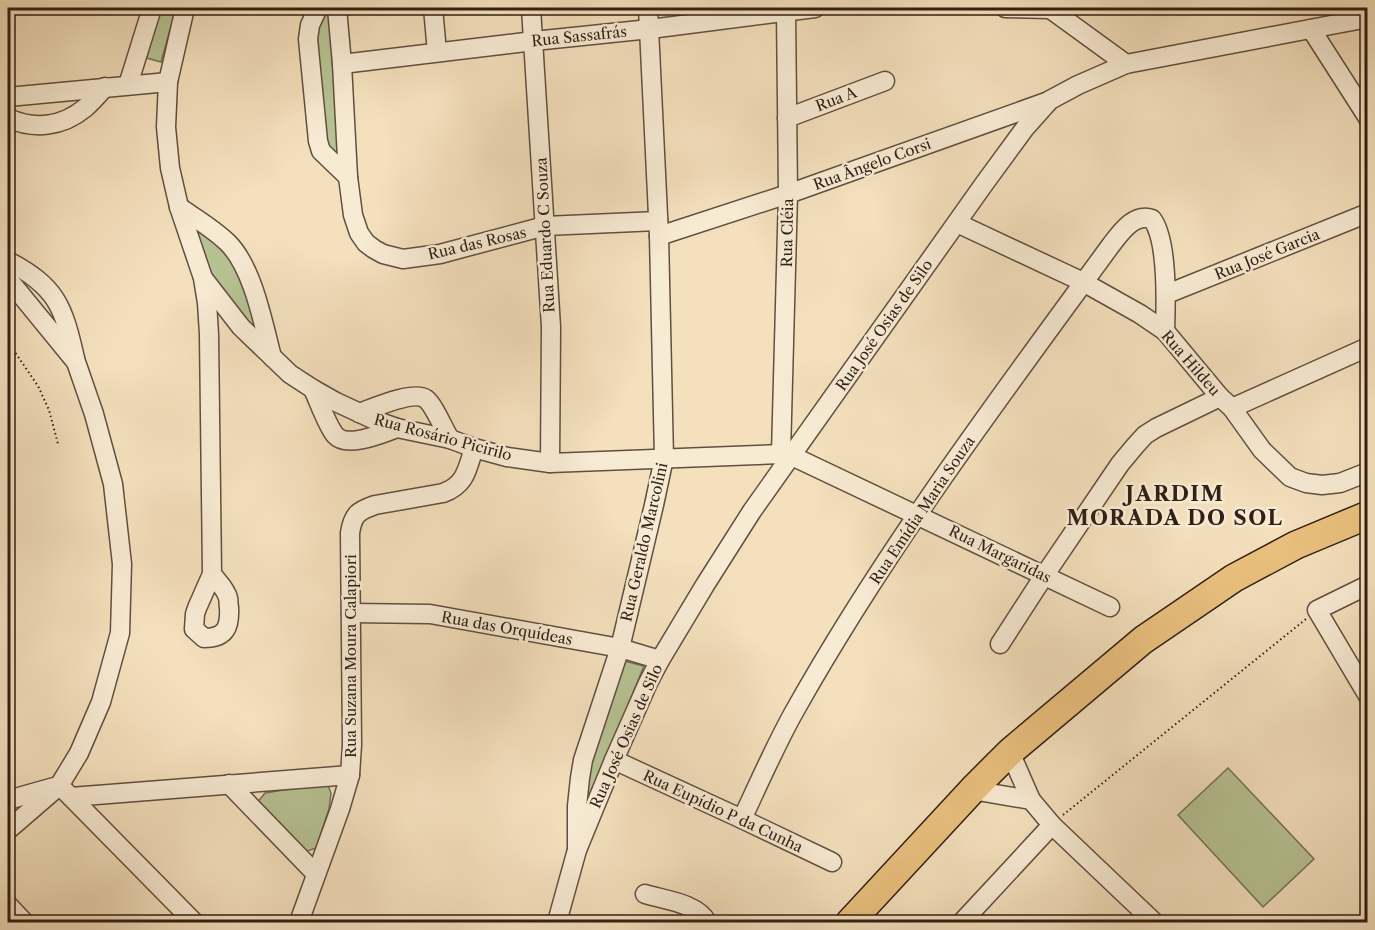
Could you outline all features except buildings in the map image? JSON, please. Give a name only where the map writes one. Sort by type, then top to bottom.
[{"type":"highway","points":[[850,922],[1010,752],[1143,640],[1234,578],[1296,545],[1368,514]]},
{"type":"street","points":[[128,85],[152,8]]},
{"type":"street","points":[[185,8],[168,82],[166,127],[170,168],[179,207],[203,278],[207,303],[212,574]]},
{"type":"street","points":[[318,8],[310,25],[308,39],[318,141],[321,151],[348,177]]},
{"type":"street","name":"Rua das Rosas","points":[[337,8],[348,177],[353,215],[359,233],[374,249],[403,259],[440,254],[545,226],[659,229]]},
{"type":"street","points":[[433,8],[437,52]]},
{"type":"street","name":"Rua Eduardo C Souza","points":[[531,8],[545,226],[554,463]]},
{"type":"street","name":"Rua Geraldo Marcolini","points":[[557,922],[577,850],[577,806],[583,760],[620,648],[664,458],[659,229],[648,8]]},
{"type":"street","name":"Rua Sassafrás","points":[[342,64],[815,8]]},
{"type":"street","points":[[1005,8],[1050,8],[1126,64]]},
{"type":"street","name":"Rua Cléia","points":[[786,11],[788,194],[786,455]]},
{"type":"street","name":"Rua José Osias de Silo","points":[[577,850],[614,760],[660,660],[786,455],[1025,128],[1050,100],[1126,64],[1368,18]]},
{"type":"street","points":[[1311,29],[1368,118]]},
{"type":"street","name":"Rua A","points":[[787,118],[885,81]]},
{"type":"street","points":[[8,97],[168,82]]},
{"type":"street","points":[[8,118],[19,123],[39,126],[56,123],[84,108],[105,87]]},
{"type":"street","name":"Rua Ângelo Corsi","points":[[659,229],[788,194],[1050,100]]},
{"type":"street","points":[[179,207],[228,242],[237,254],[253,288],[273,358]]},
{"type":"street","name":"Rua José Garcia","points":[[1167,294],[1368,213]]},
{"type":"street","name":"Rua Emídia Maria Souza","points":[[742,819],[793,714],[851,615],[917,515],[1083,282],[1111,245],[1133,221],[1146,217],[1152,219],[1158,229],[1167,294]]},
{"type":"street","name":"Rua Hildeu","points":[[957,223],[1083,282],[1166,331],[1226,402],[1262,450],[1290,477],[1306,483],[1322,485],[1341,483],[1368,472]]},
{"type":"street","points":[[8,261],[42,282],[56,299],[67,324],[76,362],[94,414],[113,484],[122,564],[120,633],[101,702],[65,792],[8,830]]},
{"type":"street","name":"Rua Rosário Picirilo","points":[[203,278],[241,327],[290,374],[313,389],[377,421],[397,428],[450,439],[507,457],[554,463],[786,455]]},
{"type":"street","points":[[8,279],[76,362]]},
{"type":"street","points":[[1166,331],[1167,294]]},
{"type":"street","points":[[1000,644],[1120,464],[1145,435],[1156,428],[1368,347]]},
{"type":"street","points":[[313,389],[329,425],[335,436],[340,439],[359,440],[397,428]]},
{"type":"street","points":[[359,412],[404,398],[420,396],[430,403],[450,439]]},
{"type":"street","name":"Rua Suzana Moura Calapiori","points":[[8,800],[65,792],[350,775],[352,745],[350,533],[354,517],[375,505],[452,490],[465,476],[474,448]]},
{"type":"street","name":"Rua Margaridas","points":[[786,455],[1110,607]]},
{"type":"street","points":[[1368,585],[1317,610],[1368,696]]},
{"type":"street","name":"Rua das Orquídeas","points":[[351,613],[430,615],[620,648],[660,660]]},
{"type":"street","points":[[1010,752],[1030,800],[1142,919]]},
{"type":"street","name":"Rua Eupídio P da Cunha","points":[[614,760],[832,862]]},
{"type":"street","points":[[299,922],[350,775]]},
{"type":"street","points":[[229,784],[316,874]]},
{"type":"street","points":[[972,790],[1030,800]]},
{"type":"street","points":[[65,792],[194,922]]},
{"type":"street","points":[[962,922],[1052,825]]},
{"type":"street","points":[[645,894],[686,906],[707,922]]},
{"type":"street","points":[[8,905],[24,922]]},
{"type":"path","points":[[8,342],[38,386],[49,410],[58,444]]},
{"type":"path","points":[[1052,825],[1317,610]]},
{"type":"green space","points":[[161,8],[176,8],[161,62],[143,57]]},
{"type":"green space","points":[[323,8],[331,8],[344,166],[322,142],[311,32]]},
{"type":"green space","points":[[194,228],[223,246],[236,262],[263,340],[205,271]]},
{"type":"green space","points":[[620,660],[644,666],[587,805],[581,803]]},
{"type":"green space","points":[[1228,768],[1314,859],[1263,907],[1178,815]]},
{"type":"green space","points":[[327,783],[331,793],[329,809],[316,848],[305,852],[257,803],[265,793]]},
{"type":"district","name":"JARDIM MORADA DO SOL","points":[[1175,505]]}]
